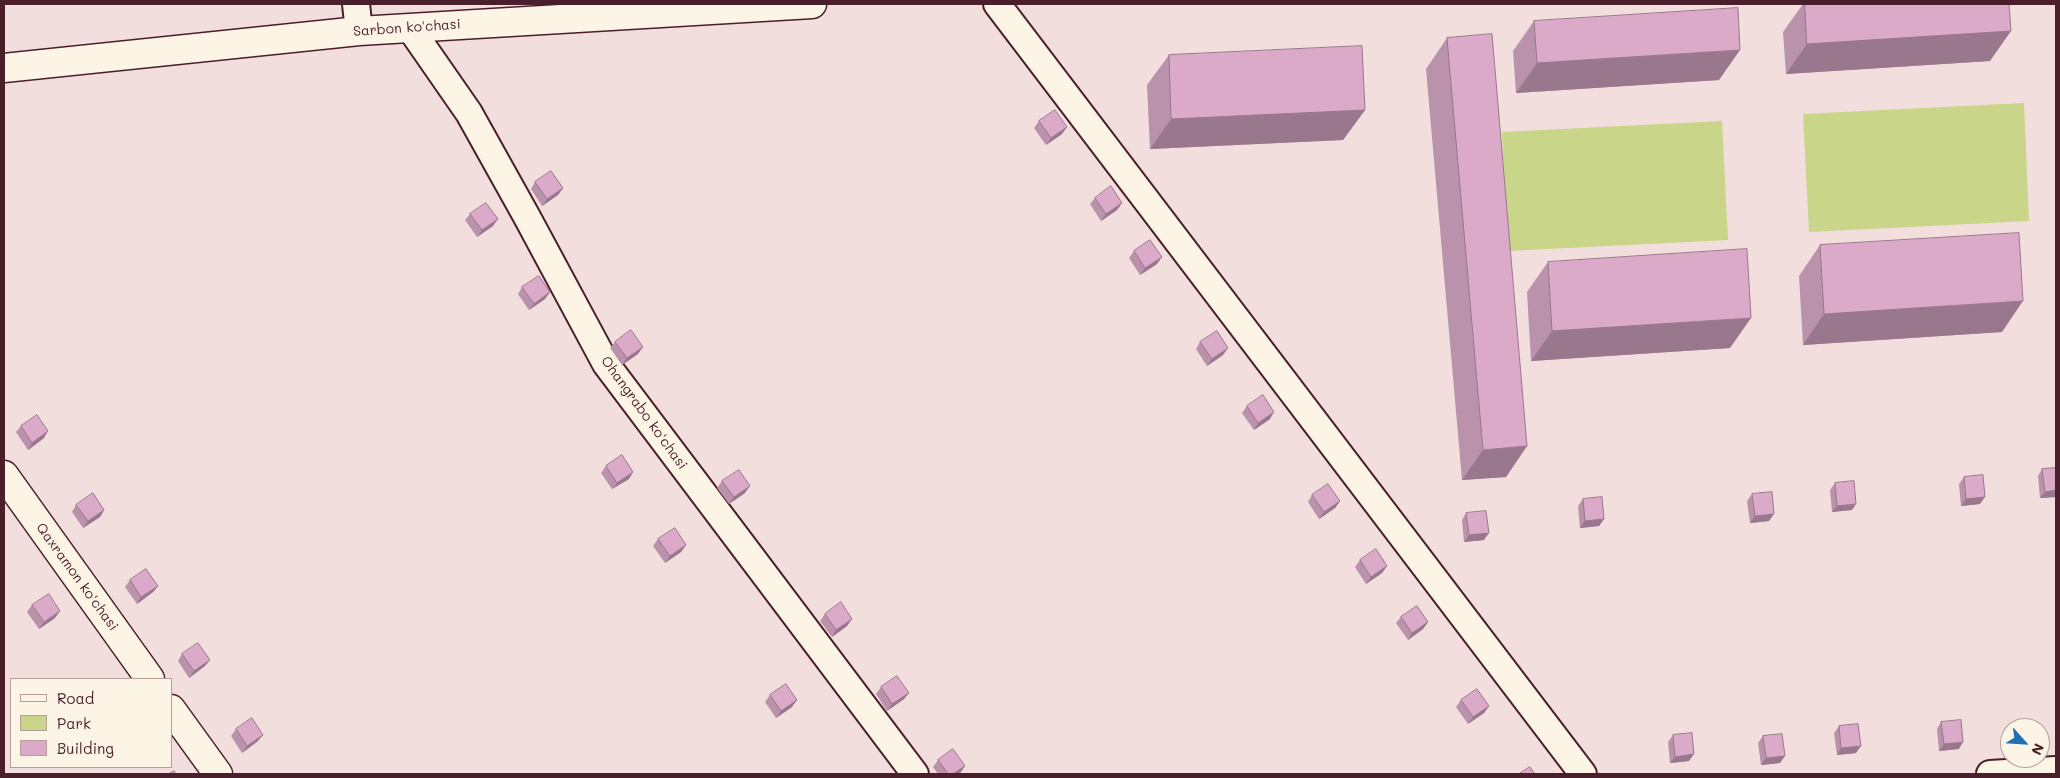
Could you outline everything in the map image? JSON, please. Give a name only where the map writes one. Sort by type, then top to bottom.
[{"type":"street","points":[[356,4],[359,31]]},
{"type":"street","name":"Sarbon ko'chasi","points":[[4,68],[359,31],[812,4]]},
{"type":"street","points":[[997,4],[1583,774]]},
{"type":"street","name":"Ohangrabo ko'chasi","points":[[410,28],[469,113],[606,364],[915,774]]},
{"type":"street","name":"Qaxramon ko'chasi","points":[[4,474],[149,678]]},
{"type":"street","points":[[172,710],[218,774]]},
{"type":"street","points":[[1990,774],[2056,770]]},
{"type":"green space","points":[[2024,103],[2029,221],[1809,232],[1803,114]]},
{"type":"green space","points":[[1722,121],[1728,240],[1507,251],[1502,132]]},
{"type":"building","points":[[1805,4],[2009,4],[2011,31],[1807,44]]},
{"type":"building","points":[[1738,8],[1740,50],[1537,63],[1534,21]]},
{"type":"building","points":[[1492,34],[1527,446],[1483,450],[1447,38]]},
{"type":"building","points":[[1362,46],[1365,110],[1171,119],[1169,55]]},
{"type":"building","points":[[1055,110],[1067,127],[1051,138],[1039,121]]},
{"type":"building","points":[[551,171],[563,188],[547,199],[535,182]]},
{"type":"building","points":[[1111,186],[1122,203],[1106,214],[1095,198]]},
{"type":"building","points":[[486,203],[498,219],[482,230],[470,214]]},
{"type":"building","points":[[2019,233],[2023,301],[1824,314],[1820,245]]},
{"type":"building","points":[[1150,240],[1162,257],[1145,268],[1134,251]]},
{"type":"building","points":[[1747,249],[1751,318],[1552,331],[1548,262]]},
{"type":"building","points":[[539,276],[550,292],[534,304],[522,287]]},
{"type":"building","points":[[631,330],[643,347],[627,358],[615,342]]},
{"type":"building","points":[[1217,331],[1228,348],[1212,359],[1200,342]]},
{"type":"building","points":[[1263,395],[1274,412],[1258,423],[1247,406]]},
{"type":"building","points":[[37,415],[48,431],[32,443],[21,426]]},
{"type":"building","points":[[622,455],[633,472],[617,483],[606,466]]},
{"type":"building","points":[[2056,468],[2056,490],[2045,492],[2042,469]]},
{"type":"building","points":[[739,470],[750,486],[734,497],[722,481]]},
{"type":"building","points":[[1983,475],[1985,497],[1966,499],[1964,477]]},
{"type":"building","points":[[1854,481],[1856,504],[1837,506],[1835,483]]},
{"type":"building","points":[[1328,484],[1340,501],[1324,512],[1312,495]]},
{"type":"building","points":[[1772,492],[1774,514],[1755,516],[1752,494]]},
{"type":"building","points":[[93,493],[104,510],[88,521],[76,505]]},
{"type":"building","points":[[1602,497],[1604,519],[1585,521],[1583,499]]},
{"type":"building","points":[[1486,511],[1489,533],[1469,535],[1466,513]]},
{"type":"building","points":[[675,528],[686,545],[670,556],[658,539]]},
{"type":"building","points":[[1376,549],[1387,566],[1371,577],[1360,560]]},
{"type":"building","points":[[146,569],[158,586],[141,597],[130,580]]},
{"type":"building","points":[[49,594],[60,611],[44,622],[32,605]]},
{"type":"building","points":[[841,602],[852,619],[836,630],[825,614]]},
{"type":"building","points":[[1417,606],[1428,622],[1412,633],[1401,617]]},
{"type":"building","points":[[198,643],[210,660],[194,671],[182,654]]},
{"type":"building","points":[[897,676],[909,693],[892,704],[881,687]]},
{"type":"building","points":[[786,684],[797,700],[781,711],[770,695]]},
{"type":"building","points":[[1477,689],[1489,706],[1473,717],[1461,700]]},
{"type":"building","points":[[252,718],[263,735],[247,746],[236,729]]},
{"type":"building","points":[[1961,720],[1963,742],[1944,744],[1941,722]]},
{"type":"building","points":[[1858,724],[1861,746],[1841,748],[1839,726]]},
{"type":"building","points":[[1692,733],[1694,754],[1675,757],[1673,735]]},
{"type":"building","points":[[1782,734],[1785,756],[1766,758],[1763,736]]},
{"type":"building","points":[[953,749],[965,766],[953,774],[948,774],[938,760]]},
{"type":"building","points":[[1530,767],[1535,774],[1519,774]]}]
